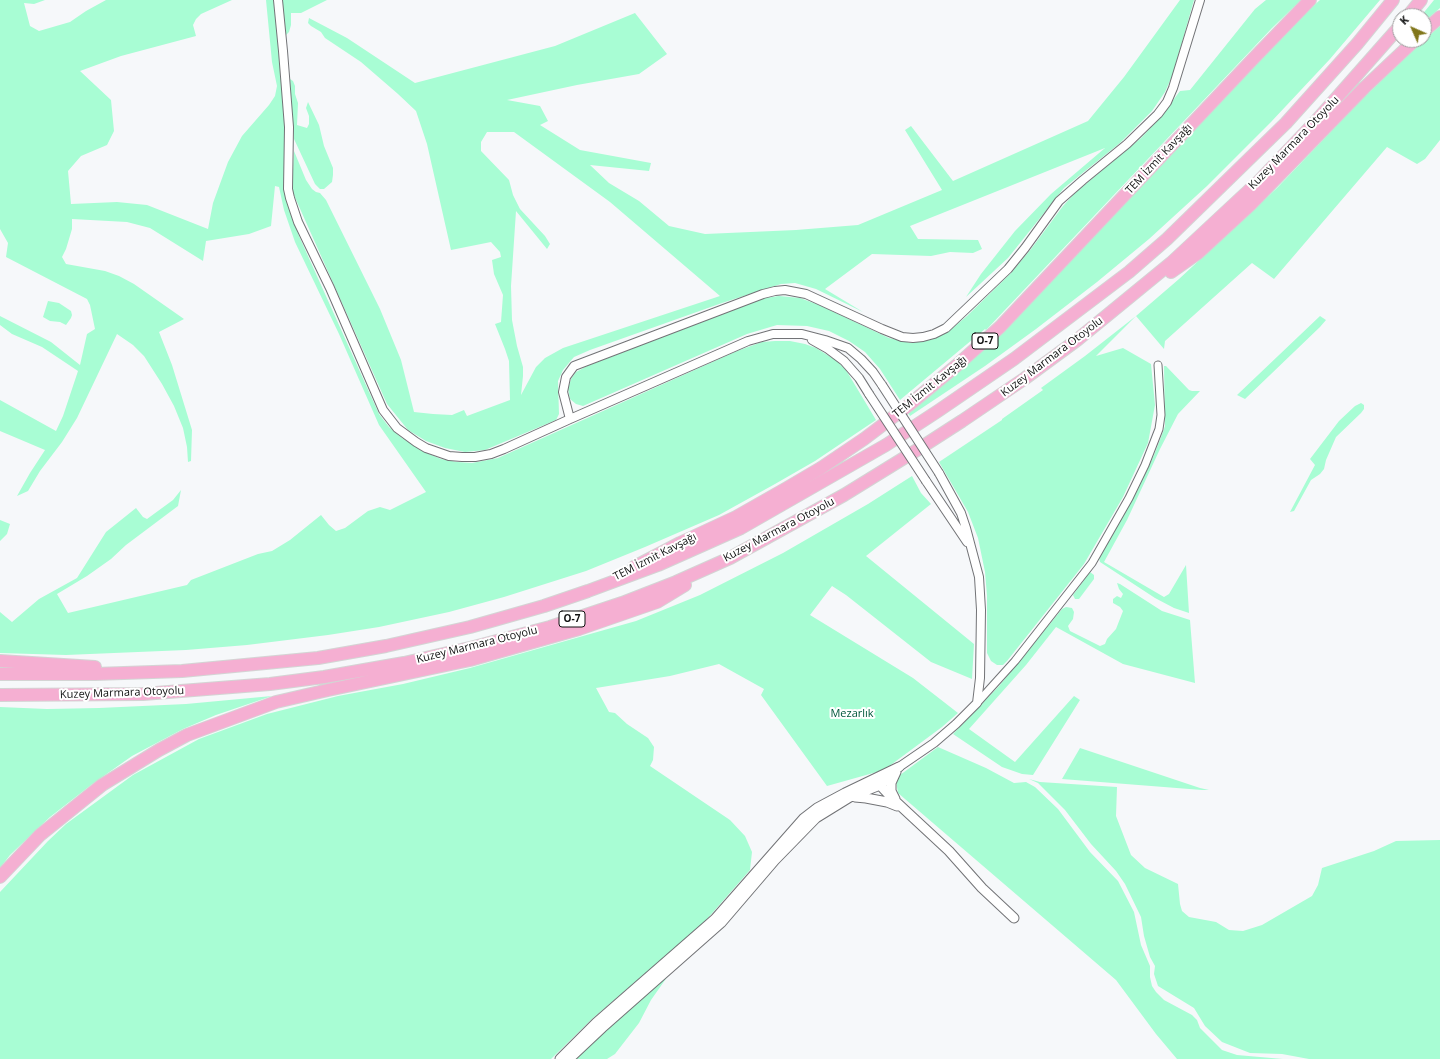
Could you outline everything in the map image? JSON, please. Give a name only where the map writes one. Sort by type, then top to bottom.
[{"type":"highway","name":"TEM İzmit Kavşağı","points":[[588,591],[680,543],[736,516],[787,488],[864,439],[915,400],[976,350],[1000,327],[1253,58],[1310,0]]},
{"type":"highway","name":"Kuzey Marmara Otoyolu","points":[[0,674],[182,672],[318,658],[386,646],[478,624],[544,606],[658,564],[741,528],[886,445],[1046,336],[1134,267],[1167,239],[1286,123],[1357,44],[1394,0]]},
{"type":"highway","points":[[1414,8],[1421,0]]},
{"type":"highway","points":[[1432,24],[1440,17]]},
{"type":"highway","name":"Kuzey Marmara Otoyolu","points":[[0,694],[143,694],[198,690],[270,684],[404,664],[550,627],[615,606],[676,582],[730,558],[844,495],[923,446],[1018,383],[1077,340],[1171,263],[1259,181],[1343,92],[1392,35]]},
{"type":"highway","name":"O-7","points":[[1077,340],[1198,252],[1251,204],[1364,88],[1406,48]]},
{"type":"highway","points":[[0,877],[40,835],[96,790],[126,769],[188,735],[276,702],[470,660],[579,629],[657,602],[730,558]]},
{"type":"highway","points":[[0,661],[182,672]]},
{"type":"main road","points":[[569,1059],[721,923],[775,860],[816,818],[899,768]]},
{"type":"main road","points":[[899,768],[891,783],[891,791],[893,796],[903,808]]},
{"type":"main road","points":[[877,782],[949,851],[982,888],[1014,918]]},
{"type":"main road","points":[[560,1059],[596,1023],[715,919],[804,818],[817,808],[877,782]]},
{"type":"main road","points":[[850,797],[887,802],[903,808]]},
{"type":"street","points":[[278,0],[290,127],[288,189],[290,198],[301,227],[330,288],[383,410],[397,428],[426,448],[462,457],[475,457],[498,451],[761,336],[780,333],[802,334],[848,348],[865,363],[882,385],[939,473],[961,513],[978,578],[981,610],[980,678],[977,703]]},
{"type":"street","points":[[570,419],[563,392],[566,377],[574,366],[748,299],[775,291],[785,290],[806,294],[882,330],[902,337],[923,337],[934,334],[946,328],[1008,269],[1059,201],[1132,140],[1158,114],[1173,88],[1200,0]]},
{"type":"street","points":[[802,334],[828,349],[844,361],[859,378],[971,548]]},
{"type":"street","points":[[899,768],[934,743],[977,703],[1015,661],[1092,563],[1129,498],[1147,460],[1159,429],[1161,415],[1158,365]]},
{"type":"green space","points":[[0,0],[45,0],[34,4],[24,3],[30,26],[39,31],[70,22],[106,0],[232,0],[201,14],[196,19],[193,25],[196,36],[121,56],[80,71],[111,100],[114,131],[107,145],[81,156],[68,171],[71,204],[117,202],[147,205],[208,229],[213,203],[228,162],[242,136],[275,96],[277,86],[272,62],[266,0],[274,0],[287,140],[284,180],[285,194],[291,214],[299,236],[379,414],[389,427],[402,438],[429,454],[441,459],[472,463],[498,458],[737,351],[762,342],[775,341],[790,341],[805,344],[816,348],[837,361],[846,370],[876,420],[815,461],[719,515],[586,571],[504,597],[449,612],[379,627],[247,645],[186,650],[66,655],[0,653],[0,612],[12,622],[39,599],[77,578],[106,532],[136,508],[143,517],[147,519],[173,500],[181,490],[178,506],[126,545],[111,559],[87,576],[57,594],[68,613],[187,585],[191,580],[258,554],[272,551],[290,540],[321,515],[336,531],[345,528],[368,511],[380,507],[390,510],[426,492],[379,425],[339,334],[295,242],[284,210],[279,187],[275,186],[271,226],[249,234],[206,241],[203,261],[150,228],[127,222],[72,219],[72,229],[62,257],[66,264],[105,271],[119,276],[134,284],[184,319],[159,332],[172,365],[192,430],[191,461],[188,462],[183,428],[174,406],[162,384],[144,356],[133,345],[117,334],[77,418],[28,491],[17,496],[45,450],[0,431],[0,400],[56,431],[63,416],[78,371],[42,347],[12,334],[0,325],[0,316],[51,342],[80,365],[87,334],[95,329],[90,305],[87,299],[6,257],[8,243],[0,229]]},
{"type":"green space","points":[[281,0],[327,0],[301,13],[291,13],[291,25],[289,32],[286,35]]},
{"type":"green space","points":[[1180,0],[1194,0],[1173,74],[1165,92],[1152,111],[1120,143],[1064,188],[1008,258],[966,297],[981,274],[1015,231],[1051,194],[1105,148],[910,226],[918,239],[978,240],[982,249],[973,253],[950,252],[931,256],[872,254],[825,289],[863,312],[816,289],[795,283],[781,284],[722,303],[574,357],[563,370],[558,381],[559,414],[556,420],[485,450],[465,452],[445,448],[426,441],[408,430],[387,404],[292,188],[294,151],[306,180],[312,189],[320,193],[326,200],[380,309],[401,360],[414,412],[452,415],[464,410],[467,416],[510,400],[509,361],[495,324],[501,322],[503,295],[494,274],[492,260],[501,257],[500,252],[491,242],[451,250],[427,144],[416,111],[361,62],[325,38],[321,32],[311,26],[308,23],[309,18],[347,38],[415,83],[555,46],[635,13],[667,54],[639,74],[507,100],[540,106],[548,121],[540,125],[580,150],[651,163],[649,171],[590,165],[609,183],[639,201],[669,226],[705,234],[796,230],[858,225],[942,190],[905,130],[911,126],[953,181],[1088,121],[1124,77]],"holes":[[[487,132],[514,132],[610,202],[720,296],[563,348],[545,358],[536,367],[521,395],[523,367],[512,320],[511,286],[516,211],[547,249],[550,244],[545,236],[520,209],[513,195],[509,180],[481,151],[481,142]]]},
{"type":"green space","points":[[1266,0],[1301,0],[1272,28],[986,330],[985,329],[900,400],[880,369],[865,352],[849,341],[829,331],[807,326],[777,325],[747,334],[583,406],[576,404],[570,399],[568,389],[571,379],[576,372],[587,366],[765,298],[779,296],[800,298],[819,305],[889,338],[911,343],[929,340],[949,331],[967,316],[1011,273],[1063,206],[1075,193],[1141,138],[1158,120],[1180,91],[1190,90],[1255,9]]},
{"type":"green space","points":[[1320,0],[1380,0],[1330,59],[1271,122],[1207,186],[1149,239],[1097,282],[1036,329],[985,366],[910,416],[908,413],[963,367],[1029,305],[1174,149],[1299,19]]},
{"type":"green space","points":[[1434,0],[1440,0],[1440,8],[1432,15],[1432,8],[1428,8]]},
{"type":"green space","points":[[1440,26],[1440,140],[1425,159],[1417,164],[1387,147],[1274,279],[1252,263],[1165,341],[1164,349],[1136,316],[1179,279],[1277,188],[1361,100],[1416,48],[1432,48],[1432,33]]},
{"type":"green space","points":[[290,79],[293,81],[295,86],[295,94],[298,103],[297,125],[307,128],[309,124],[309,116],[306,108],[308,102],[319,125],[324,146],[333,168],[332,182],[324,189],[320,189],[315,184],[294,139]]},
{"type":"green space","points":[[48,301],[59,303],[71,311],[71,318],[66,325],[60,322],[50,321],[43,317]]},
{"type":"green space","points":[[1136,316],[1096,356],[1123,348],[1151,364],[1155,405],[1148,443],[1123,497],[1084,564],[1007,661],[1003,665],[997,665],[991,661],[987,653],[987,596],[985,572],[978,538],[968,512],[939,462],[1002,420],[1043,390],[1041,388]]},
{"type":"green space","points":[[1320,316],[1326,320],[1320,327],[1245,399],[1237,395]]},
{"type":"green space","points":[[1164,366],[1166,366],[1189,390],[1200,391],[1178,414],[1127,520],[1104,562],[1164,597],[1169,594],[1186,565],[1189,613],[1174,608],[1155,598],[1100,562],[1099,558],[1138,489],[1163,432],[1165,426]]},
{"type":"green space","points":[[1361,403],[1364,405],[1364,409],[1336,437],[1326,460],[1324,469],[1320,474],[1311,480],[1294,511],[1290,512],[1315,465],[1310,459],[1339,421],[1355,406]]},
{"type":"green space","name":"Mezarlık","points":[[912,476],[921,493],[931,504],[866,556],[974,644],[972,679],[931,662],[846,595],[832,586],[810,615],[913,678],[958,713],[942,727],[884,770],[827,786],[761,695],[764,689],[719,664],[670,676],[596,688],[609,712],[615,713],[627,724],[648,738],[654,747],[653,760],[650,766],[730,820],[745,836],[752,852],[750,870],[700,927],[593,1018],[551,1059],[0,1059],[0,892],[66,824],[133,775],[199,739],[267,714],[338,696],[403,684],[470,668],[636,621],[700,595],[783,553],[868,504]]},
{"type":"green space","points":[[0,520],[10,524],[7,534],[0,541]]},
{"type":"green space","points":[[1090,572],[1094,575],[1094,579],[1079,599],[1075,599],[1073,595]]},
{"type":"green space","points":[[1117,583],[1162,611],[1190,620],[1195,683],[1123,664],[1056,627],[1026,665],[969,729],[1015,762],[1074,696],[1080,700],[1033,775],[1022,774],[1002,767],[953,734],[999,686],[1062,609],[1066,607],[1072,608],[1074,612],[1073,619],[1068,626],[1070,631],[1100,646],[1105,644],[1107,639],[1116,629],[1123,611],[1120,607],[1113,603],[1113,599],[1117,596],[1121,598],[1123,594]]},
{"type":"green space","points":[[272,696],[216,715],[183,729],[132,756],[91,785],[50,817],[10,855],[0,868],[0,707],[47,709],[99,708],[186,704]]},
{"type":"green space","points":[[938,747],[986,768],[1014,783],[1026,782],[1035,787],[1058,809],[1090,852],[1118,881],[1134,912],[1141,945],[1150,966],[1152,986],[1164,1000],[1192,1015],[1197,1020],[1200,1028],[1222,1050],[1237,1055],[1283,1059],[1177,1059],[1156,1034],[1116,980],[898,793],[896,781],[900,775]]},
{"type":"green space","points":[[1080,748],[1200,788],[1209,790],[1062,779]]},
{"type":"green space","points":[[1029,779],[1040,782],[1117,787],[1116,816],[1131,855],[1145,868],[1178,884],[1182,911],[1189,917],[1216,922],[1229,930],[1243,931],[1262,925],[1312,896],[1318,885],[1322,868],[1374,851],[1396,841],[1440,840],[1440,1059],[1309,1059],[1282,1054],[1250,1053],[1222,1042],[1205,1026],[1194,1008],[1158,986],[1154,974],[1155,966],[1150,957],[1144,936],[1141,917],[1125,884],[1116,871],[1091,844],[1065,810],[1038,783]]},
{"type":"green space","points":[[670,973],[651,1000],[639,1023],[615,1054],[607,1059],[569,1059]]}]
